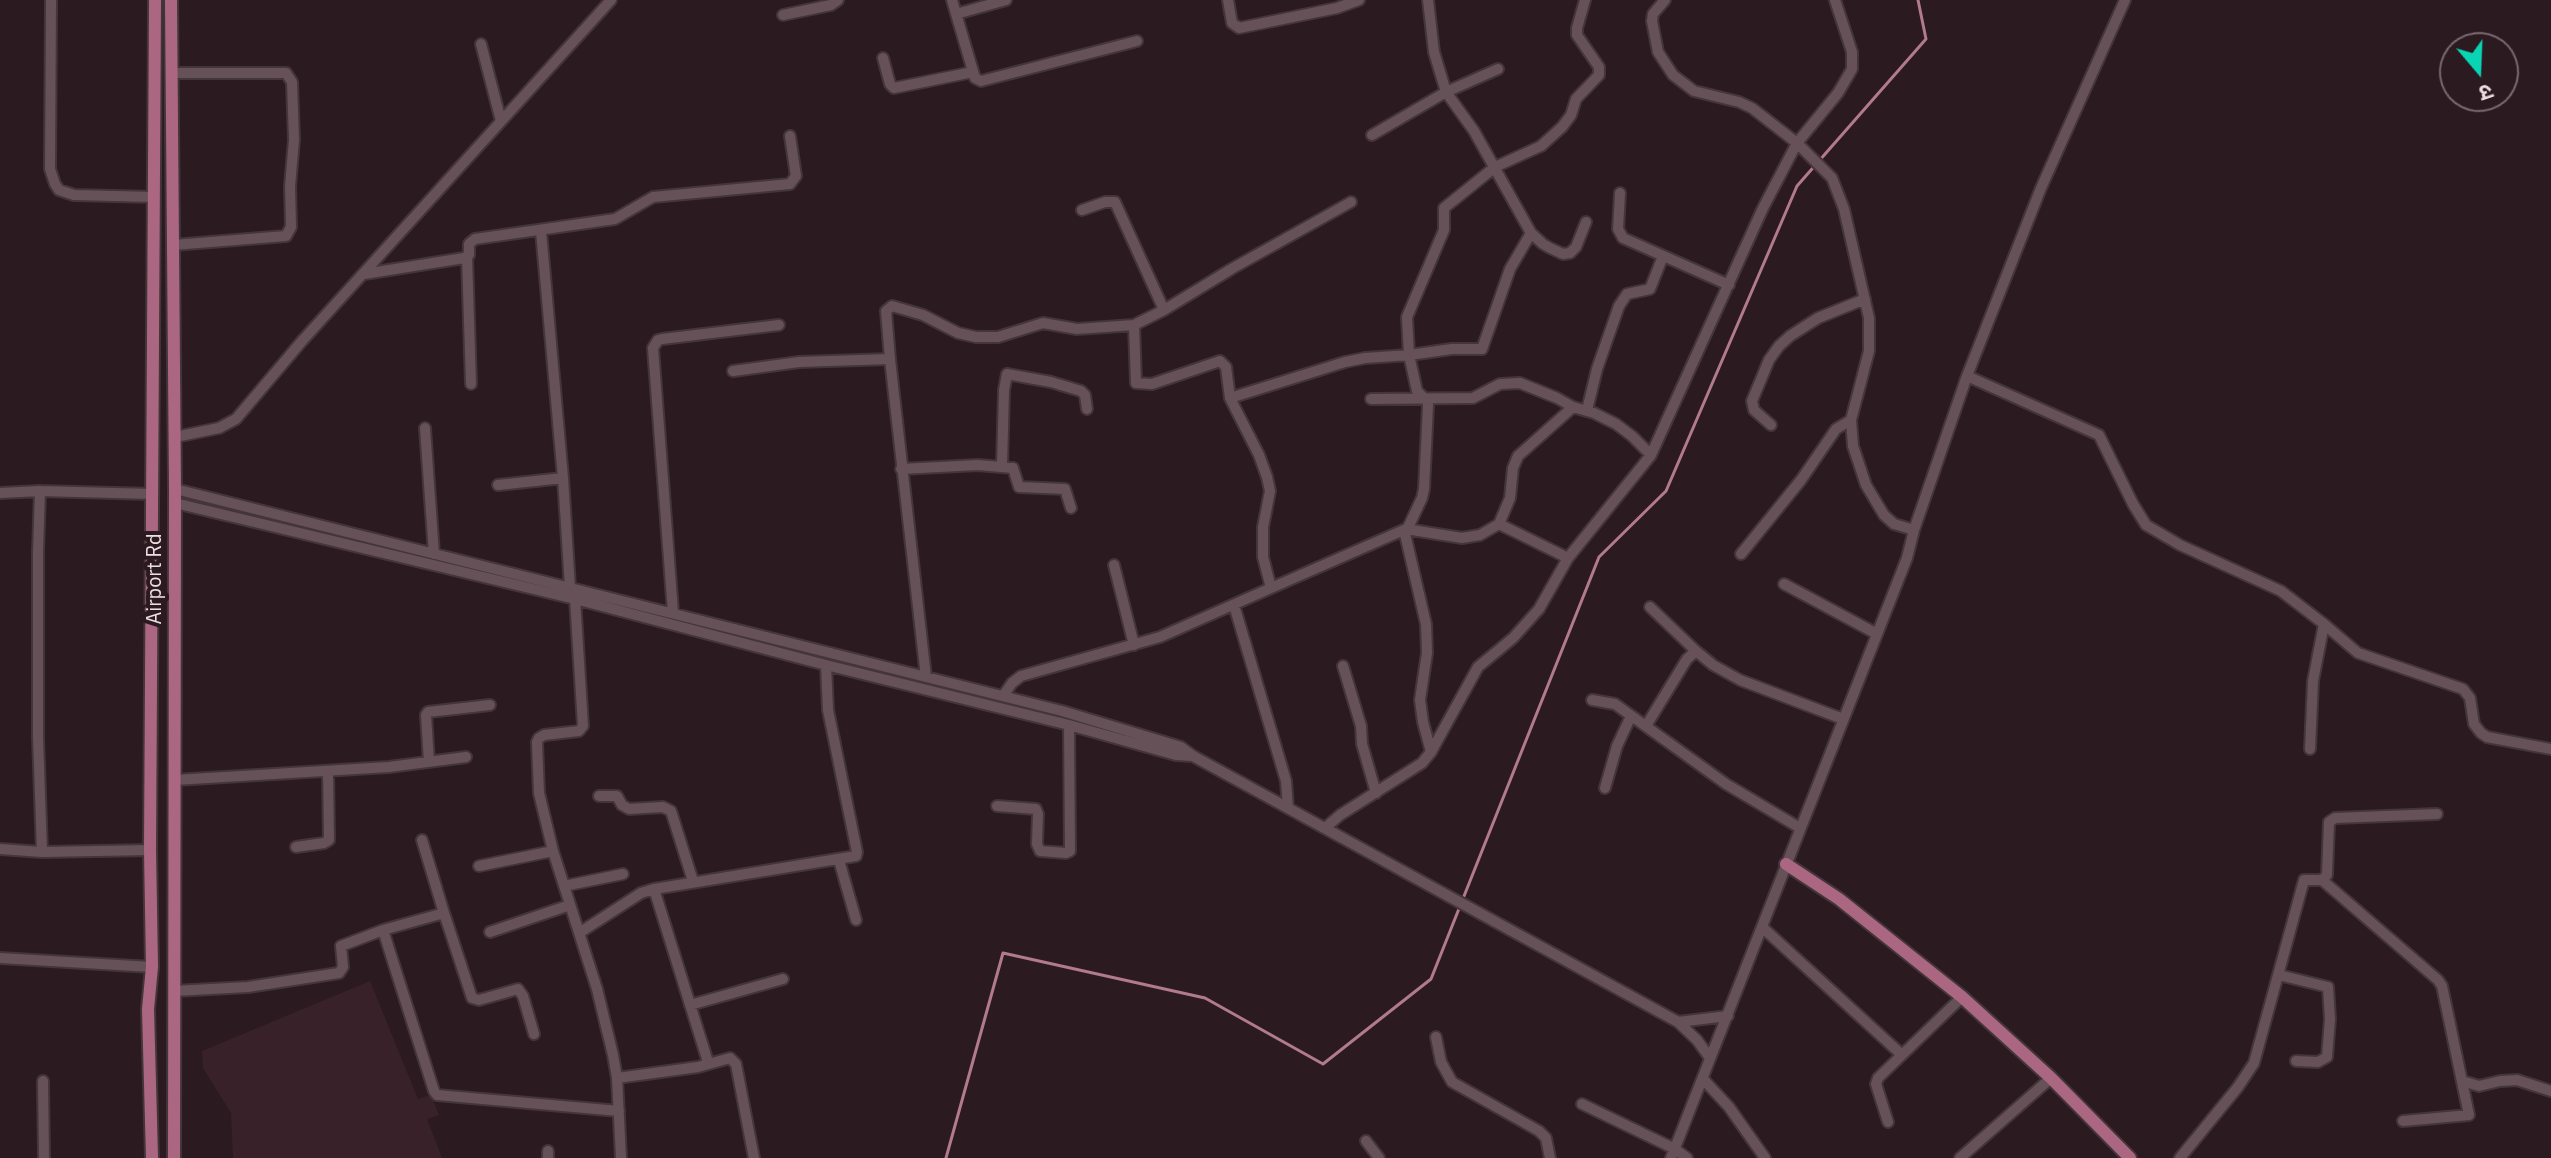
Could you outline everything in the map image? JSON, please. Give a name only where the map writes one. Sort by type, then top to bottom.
[{"type":"main road","points":[[152,1158],[148,1009],[152,967],[155,0]]},
{"type":"main road","name":"Airport Rd","points":[[171,0],[175,437],[174,1158]]},
{"type":"main road","points":[[1786,864],[1839,899],[1962,997],[2051,1078],[2130,1158]]},
{"type":"street","points":[[51,0],[50,169],[55,184],[59,190],[74,195],[154,197]]},
{"type":"street","points":[[175,437],[224,427],[236,419],[302,341],[611,0]]},
{"type":"street","points":[[783,15],[831,5],[838,0]]},
{"type":"street","points":[[952,0],[978,81],[985,82],[1137,41]]},
{"type":"street","points":[[956,14],[1006,0]]},
{"type":"street","points":[[1228,0],[1232,23],[1239,28],[1337,8],[1359,0]]},
{"type":"street","points":[[1429,0],[1434,52],[1446,92],[1495,167],[1531,233],[1550,248],[1563,254],[1570,253],[1576,247],[1586,222]]},
{"type":"street","points":[[1431,752],[1420,700],[1427,653],[1426,624],[1405,538],[1424,489],[1428,405],[1417,391],[1409,355],[1407,317],[1444,230],[1444,208],[1495,167],[1541,146],[1562,127],[1571,115],[1576,99],[1599,75],[1599,67],[1577,35],[1585,0]]},
{"type":"street","points":[[1665,0],[1653,14],[1652,21],[1657,49],[1673,75],[1694,91],[1752,108],[1801,146],[1832,178],[1844,209],[1869,318],[1869,351],[1851,420],[1853,446],[1866,485],[1884,515],[1894,524],[1914,530]]},
{"type":"street","points":[[1325,828],[1340,815],[1417,768],[1431,752],[1472,676],[1539,609],[1568,558],[1651,455],[1763,208],[1852,69],[1852,52],[1835,0]]},
{"type":"street","points":[[1673,1153],[1907,558],[1967,376],[2041,188],[2125,0]]},
{"type":"street","points":[[481,44],[501,121]]},
{"type":"street","points":[[883,58],[894,88],[973,72]]},
{"type":"street","points":[[1372,135],[1446,92],[1498,69]]},
{"type":"street","points":[[172,73],[286,73],[292,82],[294,140],[290,179],[291,227],[286,236],[173,245]]},
{"type":"street","points":[[471,384],[467,257],[469,244],[475,239],[615,219],[653,197],[790,184],[796,176],[790,136]]},
{"type":"street","points":[[1620,193],[1620,234],[1729,285]]},
{"type":"street","points":[[1082,210],[1115,202],[1164,310]]},
{"type":"street","points":[[926,677],[886,311],[892,306],[923,315],[958,333],[976,337],[998,337],[1043,323],[1077,329],[1134,325],[1351,202]]},
{"type":"street","points":[[541,231],[570,587]]},
{"type":"street","points":[[1230,398],[1365,358],[1482,349],[1510,269],[1531,233]]},
{"type":"street","points":[[1587,410],[1597,369],[1619,306],[1627,294],[1650,289],[1663,256]]},
{"type":"street","points":[[364,274],[467,257]]},
{"type":"street","points":[[1771,425],[1754,410],[1752,401],[1769,360],[1779,346],[1818,318],[1865,299]]},
{"type":"street","points":[[673,612],[653,348],[662,339],[779,325]]},
{"type":"street","points":[[1134,325],[1136,383],[1152,384],[1220,361],[1226,367],[1230,398],[1259,455],[1270,491],[1263,527],[1263,557],[1271,588]]},
{"type":"street","points":[[733,371],[799,362],[890,359]]},
{"type":"street","points":[[1002,466],[1007,374],[1081,391],[1085,395],[1087,409]]},
{"type":"street","points":[[1967,376],[2099,435],[2146,525],[2180,545],[2281,591],[2358,653],[2463,689],[2470,698],[2471,717],[2487,737],[2551,749]]},
{"type":"street","points":[[1371,399],[1473,398],[1500,384],[1514,382],[1545,392],[1616,424],[1651,455]]},
{"type":"street","points":[[1008,688],[1027,674],[1170,634],[1406,529],[1462,538],[1480,535],[1499,524],[1510,498],[1513,468],[1518,456],[1573,407]]},
{"type":"street","points":[[1741,554],[1801,480],[1836,429],[1851,420]]},
{"type":"street","points":[[425,428],[434,554]]},
{"type":"street","points":[[901,469],[1014,468],[1019,487],[1065,489],[1071,508]]},
{"type":"street","points":[[498,485],[563,478]]},
{"type":"street","points":[[175,489],[926,677],[1008,688],[1160,739],[1184,748],[1193,756],[1678,1022],[1710,1058]]},
{"type":"street","points":[[40,491],[38,737],[42,852]]},
{"type":"street","points":[[0,493],[152,494]]},
{"type":"street","points":[[175,503],[575,599],[1180,756],[1193,756]]},
{"type":"street","points":[[1499,524],[1568,558]]},
{"type":"street","points":[[1114,565],[1134,645]]},
{"type":"street","points":[[1784,584],[1877,634]]},
{"type":"street","points":[[575,599],[583,726],[579,731],[540,736],[537,742],[539,793],[553,851],[607,1028],[617,1078],[621,1158]]},
{"type":"street","points":[[1234,605],[1286,781],[1288,808]]},
{"type":"street","points":[[1650,607],[1713,665],[1740,680],[1843,719]]},
{"type":"street","points":[[2310,749],[2313,681],[2324,624]]},
{"type":"street","points":[[1646,726],[1687,659],[1696,651]]},
{"type":"street","points":[[579,933],[641,893],[654,889],[853,858],[857,852],[828,710],[826,665]]},
{"type":"street","points":[[1343,666],[1376,793]]},
{"type":"street","points":[[1592,700],[1615,704],[1726,784],[1800,828]]},
{"type":"street","points":[[429,762],[428,712],[490,705]]},
{"type":"street","points":[[1605,788],[1617,746],[1631,716]]},
{"type":"street","points":[[997,806],[1036,809],[1040,851],[1070,851],[1069,725]]},
{"type":"street","points":[[175,780],[328,771],[466,757]]},
{"type":"street","points":[[296,847],[329,840],[328,771]]},
{"type":"street","points":[[599,796],[617,796],[622,805],[629,809],[663,807],[671,811],[693,881]]},
{"type":"street","points":[[2322,880],[2327,875],[2331,819],[2437,814]]},
{"type":"street","points":[[422,840],[472,998],[479,1000],[518,989],[534,1034]]},
{"type":"street","points":[[0,849],[42,852],[150,850]]},
{"type":"street","points":[[479,866],[553,851]]},
{"type":"street","points":[[839,860],[856,920]]},
{"type":"street","points":[[564,886],[623,874]]},
{"type":"street","points":[[2180,1158],[2254,1063],[2304,880],[2322,880],[2438,980],[2445,996],[2469,1115],[2403,1121]]},
{"type":"street","points":[[654,889],[708,1062]]},
{"type":"street","points":[[490,932],[570,905]]},
{"type":"street","points":[[174,991],[248,987],[339,973],[343,967],[341,946],[383,930],[444,913]]},
{"type":"street","points":[[1762,927],[1902,1055]]},
{"type":"street","points":[[383,930],[437,1095],[619,1111]]},
{"type":"street","points":[[0,958],[152,967]]},
{"type":"street","points":[[2279,975],[2328,987],[2330,1019],[2327,1057],[2318,1062],[2296,1061]]},
{"type":"street","points":[[690,1005],[783,979]]},
{"type":"street","points":[[1888,1122],[1876,1084],[1878,1078],[1962,997]]},
{"type":"street","points":[[1678,1022],[1728,1016]]},
{"type":"street","points":[[1436,1037],[1441,1062],[1452,1082],[1539,1131],[1546,1138],[1550,1158]]},
{"type":"street","points":[[617,1078],[698,1067],[725,1058],[735,1061],[754,1158]]},
{"type":"street","points":[[1960,1158],[2051,1078]]},
{"type":"street","points":[[1703,1079],[1729,1107],[1765,1158]]},
{"type":"street","points":[[2462,1081],[2479,1086],[2517,1080],[2551,1091]]},
{"type":"street","points":[[43,1081],[44,1158]]},
{"type":"street","points":[[1582,1104],[1687,1158]]},
{"type":"street","points":[[1366,1141],[1379,1158]]},
{"type":"shaded area","points":[[370,981],[418,1099],[431,1095],[439,1115],[427,1119],[442,1158],[233,1158],[231,1113],[203,1068],[202,1051]]},
{"type":"waterway","points":[[946,1158],[1003,953],[1205,998],[1323,1064],[1431,979],[1599,557],[1666,491],[1797,186],[1926,39],[1918,0]]}]
